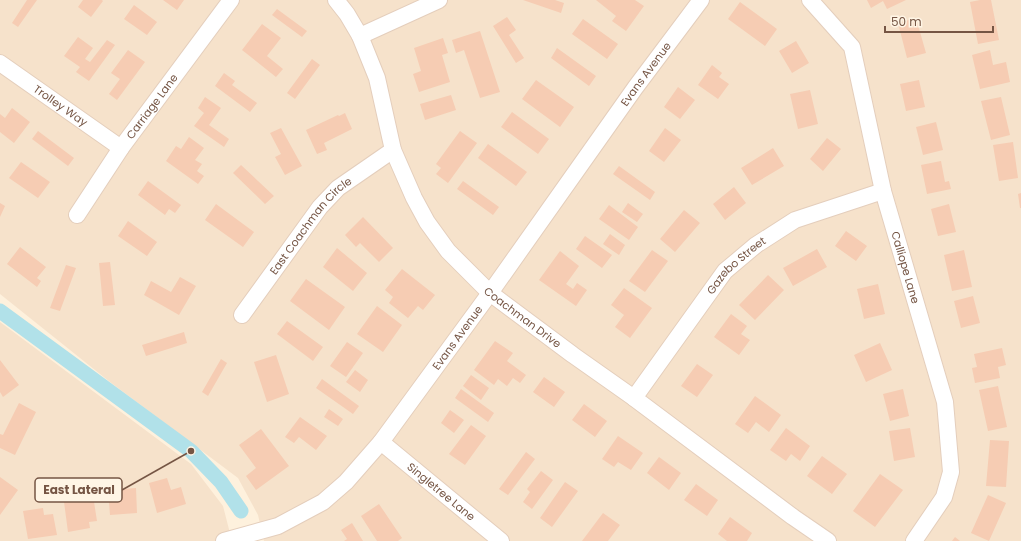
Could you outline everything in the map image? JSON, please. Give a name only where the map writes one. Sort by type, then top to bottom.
[{"type":"street","name":"Carriage Lane","points":[[77,215],[121,148],[231,0]]},
{"type":"street","name":"Coachman Drive","points":[[336,0],[347,14],[360,36],[378,78],[393,150],[414,198],[427,222],[448,251],[490,292],[793,517],[828,541]]},
{"type":"street","points":[[360,36],[439,0]]},
{"type":"street","name":"Evans Avenue","points":[[224,541],[278,526],[323,502],[346,482],[381,442],[635,88],[701,0]]},
{"type":"street","name":"Calliope Lane","points":[[810,0],[852,46],[883,191],[945,402],[951,472],[944,497],[914,541]]},
{"type":"street","name":"Trolley Way","points":[[0,63],[121,148]]},
{"type":"street","name":"East Coachman Circle","points":[[242,315],[320,207],[338,188],[393,150]]},
{"type":"street","name":"Gazebo Street","points":[[634,398],[725,271],[756,245],[794,220],[883,191]]},
{"type":"street","name":"Singletree Lane","points":[[381,442],[501,541]]},
{"type":"shaded area","points":[[0,0],[1021,0],[1021,541],[264,541],[258,515],[238,478],[110,382],[0,294]]},
{"type":"shaded area","points":[[0,322],[191,464],[223,506],[232,541],[0,541]]},
{"type":"building","points":[[27,0],[37,0],[18,27],[12,23]]},
{"type":"building","points":[[83,0],[103,1],[91,17],[78,7]]},
{"type":"building","points":[[163,0],[184,0],[177,10]]},
{"type":"building","points":[[523,0],[555,0],[564,3],[561,13]]},
{"type":"building","points":[[596,0],[635,0],[644,6],[626,31],[612,21],[616,16]]},
{"type":"building","points":[[867,0],[906,0],[887,9],[883,1],[871,8]]},
{"type":"building","points":[[991,0],[999,40],[978,44],[970,2]]},
{"type":"building","points":[[740,2],[777,29],[765,46],[728,19]]},
{"type":"building","points":[[134,5],[157,22],[147,35],[124,19]]},
{"type":"building","points":[[277,9],[307,31],[302,37],[272,15]]},
{"type":"building","points":[[507,17],[516,30],[509,35],[524,58],[516,63],[493,26]]},
{"type":"building","points":[[916,18],[926,53],[907,58],[898,23]]},
{"type":"building","points":[[583,19],[618,44],[607,59],[572,34]]},
{"type":"building","points":[[262,24],[281,38],[267,56],[283,69],[276,77],[242,50]]},
{"type":"building","points":[[480,31],[500,92],[480,98],[464,50],[456,53],[452,40]]},
{"type":"building","points":[[78,37],[93,48],[85,59],[90,62],[107,40],[115,45],[89,81],[76,72],[80,67],[64,56]]},
{"type":"building","points":[[443,38],[448,53],[442,55],[450,82],[419,92],[413,74],[421,71],[414,48]]},
{"type":"building","points":[[796,41],[809,63],[792,73],[779,51]]},
{"type":"building","points":[[557,48],[596,76],[589,86],[551,58]]},
{"type":"building","points":[[128,50],[145,62],[117,100],[109,94],[120,79],[111,73]]},
{"type":"building","points":[[990,50],[993,65],[1006,62],[1010,82],[980,89],[972,55]]},
{"type":"building","points":[[312,59],[320,65],[295,99],[287,93]]},
{"type":"building","points":[[712,65],[722,73],[719,77],[729,84],[718,99],[698,85]]},
{"type":"building","points":[[224,73],[235,81],[232,85],[257,103],[250,112],[215,86]]},
{"type":"building","points":[[536,80],[574,107],[560,127],[522,99]]},
{"type":"building","points":[[919,80],[925,107],[906,111],[900,84]]},
{"type":"building","points":[[678,87],[695,100],[680,119],[664,107]]},
{"type":"building","points":[[810,90],[818,124],[798,129],[790,94]]},
{"type":"building","points":[[451,95],[456,110],[425,120],[420,104]]},
{"type":"building","points":[[205,97],[221,108],[209,125],[229,139],[224,147],[194,126],[204,113],[198,108]]},
{"type":"building","points":[[1001,97],[1010,135],[991,140],[981,101]]},
{"type":"building","points":[[12,108],[30,122],[14,143],[0,132],[0,114],[5,118]]},
{"type":"building","points":[[512,112],[549,139],[538,154],[501,127]]},
{"type":"building","points":[[345,113],[352,129],[324,143],[327,150],[317,154],[306,130]]},
{"type":"building","points":[[936,122],[943,150],[923,155],[916,127]]},
{"type":"building","points":[[281,128],[302,166],[285,175],[275,157],[281,154],[270,133]]},
{"type":"building","points":[[665,128],[681,140],[664,162],[649,151]]},
{"type":"building","points":[[38,131],[74,158],[68,166],[32,139]]},
{"type":"building","points":[[460,131],[477,143],[448,183],[436,174],[441,168],[436,164]]},
{"type":"building","points":[[189,137],[204,148],[195,160],[202,164],[197,171],[204,176],[198,184],[166,161],[176,146],[181,149]]},
{"type":"building","points":[[827,138],[841,149],[823,171],[810,159]]},
{"type":"building","points":[[1013,142],[1018,178],[999,181],[993,145]]},
{"type":"building","points":[[488,144],[527,172],[516,186],[478,158]]},
{"type":"building","points":[[773,148],[784,166],[752,185],[741,168]]},
{"type":"building","points":[[941,161],[945,182],[949,181],[951,189],[927,194],[921,165]]},
{"type":"building","points":[[21,162],[50,182],[38,198],[9,178]]},
{"type":"building","points":[[241,165],[274,196],[265,204],[233,173]]},
{"type":"building","points":[[619,166],[655,192],[650,200],[613,174]]},
{"type":"building","points":[[148,181],[181,205],[175,213],[169,209],[165,215],[138,195]]},
{"type":"building","points":[[463,181],[499,207],[493,215],[457,189]]},
{"type":"building","points":[[734,187],[746,203],[725,220],[713,204]]},
{"type":"building","points":[[1021,193],[1021,208],[1020,208],[1018,194]]},
{"type":"building","points":[[0,203],[5,206],[0,217]]},
{"type":"building","points":[[628,203],[643,214],[637,222],[622,212]]},
{"type":"building","points":[[216,204],[254,232],[243,247],[205,220]]},
{"type":"building","points":[[949,204],[956,232],[938,236],[931,209]]},
{"type":"building","points":[[609,205],[638,227],[629,240],[599,219]]},
{"type":"building","points":[[684,210],[700,223],[675,252],[660,239]]},
{"type":"building","points":[[363,217],[393,248],[379,262],[360,243],[356,247],[345,235]]},
{"type":"building","points":[[128,221],[157,242],[147,256],[118,236]]},
{"type":"building","points":[[846,231],[867,246],[856,261],[835,246]]},
{"type":"building","points":[[610,234],[625,245],[619,255],[603,244]]},
{"type":"building","points":[[585,236],[612,255],[602,268],[576,249]]},
{"type":"building","points":[[20,247],[46,267],[37,278],[41,281],[37,287],[7,264]]},
{"type":"building","points":[[337,248],[367,273],[353,291],[323,267]]},
{"type":"building","points":[[817,249],[827,267],[793,286],[783,268]]},
{"type":"building","points":[[652,250],[668,261],[645,292],[629,281]]},
{"type":"building","points":[[964,250],[972,287],[952,291],[944,255]]},
{"type":"building","points":[[560,251],[579,266],[566,284],[573,289],[577,283],[587,290],[576,306],[539,280]]},
{"type":"building","points":[[110,262],[115,305],[103,306],[99,263]]},
{"type":"building","points":[[66,265],[76,268],[60,311],[50,308]]},
{"type":"building","points":[[402,269],[435,295],[423,310],[418,306],[408,318],[389,303],[393,297],[385,290]]},
{"type":"building","points":[[768,275],[784,290],[755,320],[739,305]]},
{"type":"building","points":[[180,277],[196,286],[179,315],[144,295],[151,281],[171,292]]},
{"type":"building","points":[[306,279],[345,307],[329,330],[290,301]]},
{"type":"building","points":[[878,284],[885,314],[864,319],[857,289]]},
{"type":"building","points":[[624,288],[652,308],[630,338],[615,327],[624,315],[611,305]]},
{"type":"building","points":[[973,296],[980,323],[961,328],[954,301]]},
{"type":"building","points":[[377,306],[402,325],[383,352],[357,334]]},
{"type":"building","points":[[731,314],[747,326],[741,334],[750,340],[739,355],[714,337]]},
{"type":"building","points":[[287,321],[323,347],[313,361],[277,334]]},
{"type":"building","points":[[184,332],[187,343],[146,356],[142,345]]},
{"type":"building","points":[[495,341],[513,353],[507,361],[526,375],[520,383],[513,378],[507,386],[498,379],[494,385],[474,370]]},
{"type":"building","points":[[347,342],[363,353],[346,377],[330,366]]},
{"type":"building","points":[[880,343],[892,370],[866,382],[854,355]]},
{"type":"building","points":[[1002,348],[1006,365],[998,367],[1000,378],[975,383],[972,368],[977,367],[974,354]]},
{"type":"building","points":[[276,355],[289,394],[267,402],[254,362]]},
{"type":"building","points":[[221,359],[227,363],[208,396],[202,392]]},
{"type":"building","points":[[0,360],[19,385],[3,397],[0,392]]},
{"type":"building","points":[[697,364],[713,375],[697,397],[681,386]]},
{"type":"building","points":[[355,370],[368,380],[360,392],[346,382]]},
{"type":"building","points":[[471,375],[489,388],[481,400],[463,386]]},
{"type":"building","points":[[544,377],[565,392],[554,407],[533,392]]},
{"type":"building","points":[[322,379],[359,406],[353,414],[316,388]]},
{"type":"building","points":[[998,386],[1007,427],[988,431],[979,390]]},
{"type":"building","points":[[461,389],[494,413],[488,422],[455,398]]},
{"type":"building","points":[[903,389],[909,416],[890,421],[883,394]]},
{"type":"building","points":[[755,396],[781,415],[769,432],[756,422],[748,433],[735,424]]},
{"type":"building","points":[[19,403],[36,412],[15,455],[0,448],[0,434],[3,435]]},
{"type":"building","points":[[584,404],[607,421],[595,437],[572,420]]},
{"type":"building","points":[[329,409],[343,419],[338,426],[324,417]]},
{"type":"building","points":[[450,410],[464,420],[454,433],[441,423]]},
{"type":"building","points":[[300,417],[327,436],[316,450],[299,437],[294,443],[285,437]]},
{"type":"building","points":[[471,425],[486,436],[465,465],[449,454]]},
{"type":"building","points":[[786,428],[810,446],[800,461],[791,454],[786,461],[770,450]]},
{"type":"building","points":[[910,428],[915,457],[894,461],[889,431]]},
{"type":"building","points":[[261,429],[289,466],[256,490],[246,476],[256,468],[239,445]]},
{"type":"building","points":[[618,436],[643,453],[631,470],[618,462],[614,467],[602,459]]},
{"type":"building","points":[[990,440],[1009,441],[1006,487],[986,486]]},
{"type":"building","points":[[526,452],[535,459],[508,495],[499,489]]},
{"type":"building","points":[[822,456],[847,474],[832,494],[807,476]]},
{"type":"building","points":[[659,457],[681,473],[669,490],[647,473]]},
{"type":"building","points":[[541,471],[553,480],[532,509],[523,502],[530,492],[527,489]]},
{"type":"building","points":[[880,474],[903,490],[875,527],[853,511]]},
{"type":"building","points":[[0,477],[18,490],[0,515]]},
{"type":"building","points":[[167,478],[171,490],[181,487],[186,504],[157,513],[149,483]]},
{"type":"building","points":[[565,482],[578,491],[552,527],[540,518]]},
{"type":"building","points":[[696,484],[718,500],[707,516],[684,500]]},
{"type":"building","points":[[136,488],[137,513],[110,515],[108,490]]},
{"type":"building","points":[[92,489],[97,521],[89,522],[90,528],[68,532],[64,502],[75,500],[74,492]]},
{"type":"building","points":[[988,495],[1006,503],[989,541],[971,533]]},
{"type":"building","points":[[379,504],[402,538],[398,541],[377,541],[361,516]]},
{"type":"building","points":[[43,508],[44,515],[53,514],[57,535],[28,539],[23,511]]},
{"type":"building","points":[[603,513],[620,525],[608,541],[582,541]]},
{"type":"building","points":[[730,517],[752,533],[747,541],[727,541],[718,534]]},
{"type":"building","points":[[352,523],[363,541],[344,541],[347,539],[341,530]]},
{"type":"building","points":[[955,537],[960,541],[952,541]]},
{"type":"waterway","points":[[0,311],[191,451],[221,482],[241,511]]},
{"type":"place","name":"East Lateral","points":[[191,451]]}]
